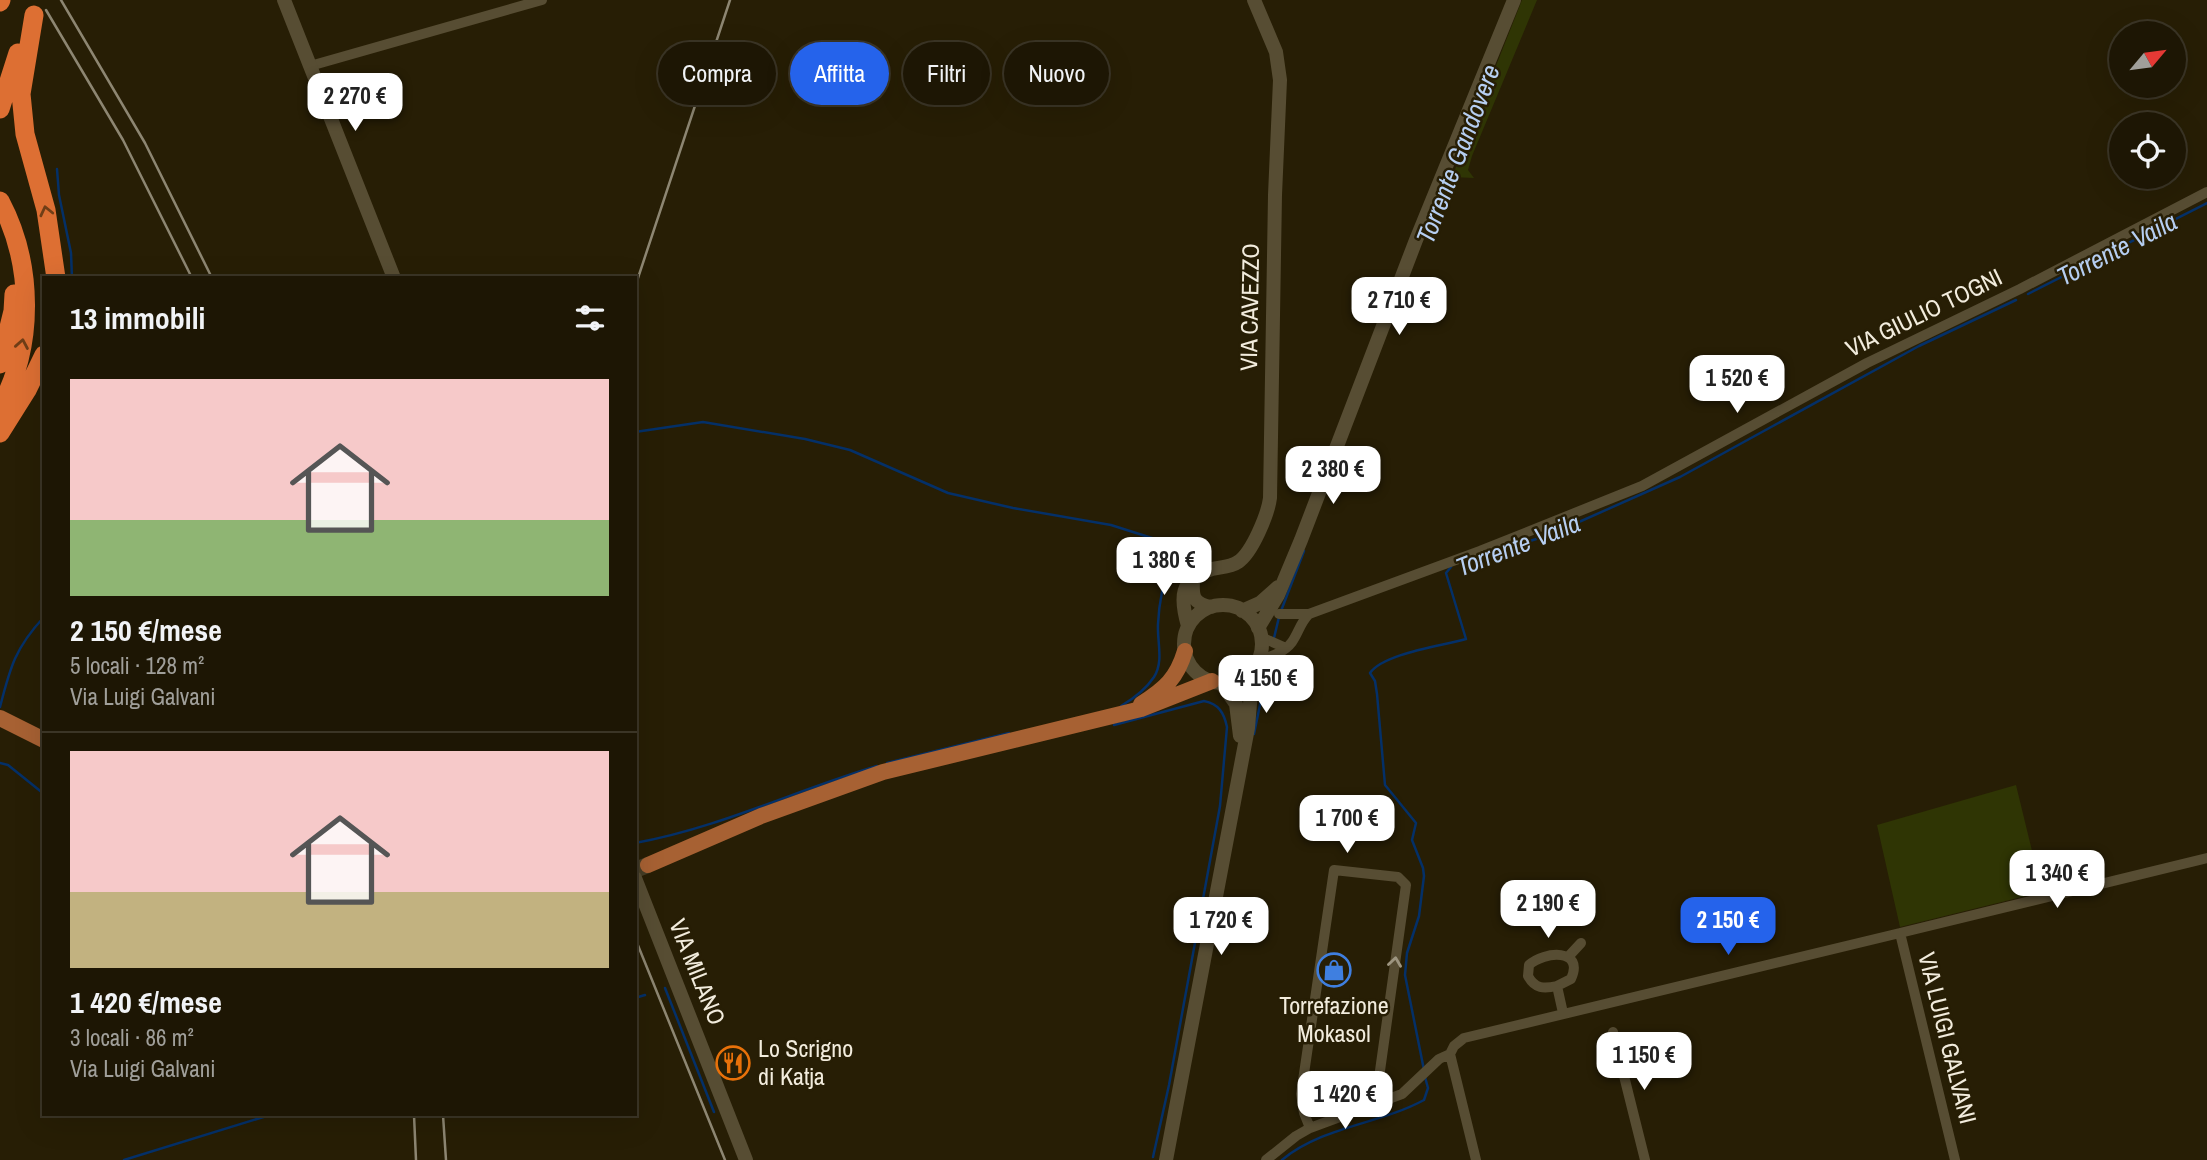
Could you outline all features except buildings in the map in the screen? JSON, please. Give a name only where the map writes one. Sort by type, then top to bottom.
[{"type":"highway","points":[[0,109],[16,58],[37,7]]},
{"type":"highway","points":[[37,7],[21,94],[25,134],[46,211],[57,276]]},
{"type":"highway","points":[[0,201],[18,253],[26,314],[18,366],[0,407]]},
{"type":"highway","points":[[0,208],[12,255],[14,292],[13,311],[0,364]]},
{"type":"highway","points":[[0,433],[42,359]]},
{"type":"main road","points":[[284,0],[393,276]]},
{"type":"main road","name":"VIA CAVEZZO","points":[[1193,580],[1210,569],[1235,565],[1243,559],[1269,505],[1280,80],[1276,52],[1254,0]]},
{"type":"main road","points":[[1164,1158],[1248,728],[1262,636],[1348,421],[1416,240],[1514,0]]},
{"type":"main road","points":[[1242,611],[1260,603],[1285,577]]},
{"type":"main road","points":[[1193,580],[1195,598],[1199,605],[1225,606],[1242,611],[1251,618],[1262,636]]},
{"type":"main road","points":[[1188,626],[1182,597],[1185,588],[1193,580]]},
{"type":"main road","points":[[1119,713],[1149,699],[1172,681],[1180,669],[1185,652],[1188,626],[1200,612],[1211,607]]},
{"type":"main road","points":[[1185,652],[1193,669],[1199,675],[1217,682],[1236,704],[1242,754]]},
{"type":"main road","points":[[648,864],[761,816],[883,772],[1141,709],[1217,682],[1240,679],[1258,663]]},
{"type":"main road","points":[[0,718],[42,739]]},
{"type":"main road","name":"VIA MILANO","points":[[637,883],[746,1160]]},
{"type":"street","points":[[310,66],[542,0]]},
{"type":"street","name":"VIA GIULIO TOGNI","points":[[1284,614],[1309,614],[1532,531],[1642,486],[1867,363],[2020,289],[2207,192]]},
{"type":"street","points":[[1258,663],[1286,648],[1292,642],[1299,623],[1309,614]]},
{"type":"street","points":[[1262,636],[1286,648]]},
{"type":"street","points":[[1900,933],[2207,858]]},
{"type":"street","points":[[1310,1128],[1301,1094],[1334,870],[1398,877],[1406,886],[1378,1085],[1378,1103]]},
{"type":"street","name":"VIA LUIGI GALVANI","points":[[1266,1160],[1310,1128],[1402,1094],[1439,1059],[1450,1054],[1454,1045],[1464,1038],[1900,933],[1955,1160]]},
{"type":"street","points":[[1568,957],[1581,943]]},
{"type":"street","points":[[1557,954],[1568,957],[1572,962],[1574,974],[1571,979],[1557,986],[1535,986],[1528,976],[1529,965],[1538,959],[1557,954]]},
{"type":"street","points":[[1557,986],[1563,1013]]},
{"type":"street","points":[[1613,1032],[1644,1160]]},
{"type":"street","points":[[1450,1054],[1476,1160]]},
{"type":"green space","points":[[1522,0],[1537,0],[1472,156],[1468,170],[1474,178],[1452,177]]},
{"type":"green space","points":[[2016,785],[2042,892],[1900,927],[1877,825]]},
{"type":"waterway","points":[[57,169],[59,195],[71,253],[72,276]]},
{"type":"waterway","name":"Torrente Vaila","points":[[2028,294],[2207,203]]},
{"type":"waterway","name":"Torrente Vaila","points":[[1464,562],[1552,534],[1680,477],[1919,346],[2016,300]]},
{"type":"waterway","points":[[637,432],[703,422],[805,439],[850,450],[948,493],[1013,508],[1111,525],[1189,553]]},
{"type":"waterway","name":"Torrente Gandovere","points":[[1281,611],[1304,551]]},
{"type":"waterway","points":[[1121,706],[1143,690],[1157,671],[1159,609],[1170,566]]},
{"type":"waterway","name":"Torrente Vaila","points":[[1424,1070],[1405,975],[1407,953],[1419,916],[1423,868],[1412,840],[1416,823],[1385,785],[1377,694],[1375,681],[1370,673],[1377,666],[1400,655],[1466,639],[1446,573],[1451,567]]},
{"type":"waterway","name":"Torrente Gandovere","points":[[1274,638],[1279,617]]},
{"type":"waterway","points":[[0,707],[15,659],[26,639],[42,619]]},
{"type":"waterway","name":"Torrente Gandovere","points":[[1254,734],[1269,661]]},
{"type":"waterway","points":[[1114,725],[1204,701],[1214,704],[1220,710],[1227,727],[1220,806],[1169,1085],[1153,1157]]},
{"type":"waterway","points":[[887,763],[1009,733]]},
{"type":"waterway","points":[[0,763],[8,765],[42,792]]},
{"type":"waterway","points":[[637,843],[697,828],[877,766]]},
{"type":"waterway","points":[[665,988],[714,1112]]},
{"type":"waterway","points":[[637,997],[645,995]]},
{"type":"waterway","name":"Torrente Vaila","points":[[1282,1160],[1314,1140],[1389,1115],[1424,1100],[1428,1088],[1425,1077]]},
{"type":"waterway","points":[[124,1160],[267,1116]]},
{"type":"tunnel","points":[[637,869],[648,865]]},
{"type":"railway","points":[[61,0],[145,143],[211,276]]},
{"type":"railway","points":[[637,281],[730,0]]},
{"type":"railway","points":[[46,10],[123,140],[191,276]]},
{"type":"railway","points":[[637,943],[725,1160]]},
{"type":"railway","points":[[414,1116],[416,1160]]},
{"type":"railway","points":[[443,1116],[446,1160]]},
{"type":"place","name":"Torrefazione Mokasol","points":[[1334,970]]},
{"type":"place","name":"Lo Scrigno di Katja","points":[[733,1063]]}]
